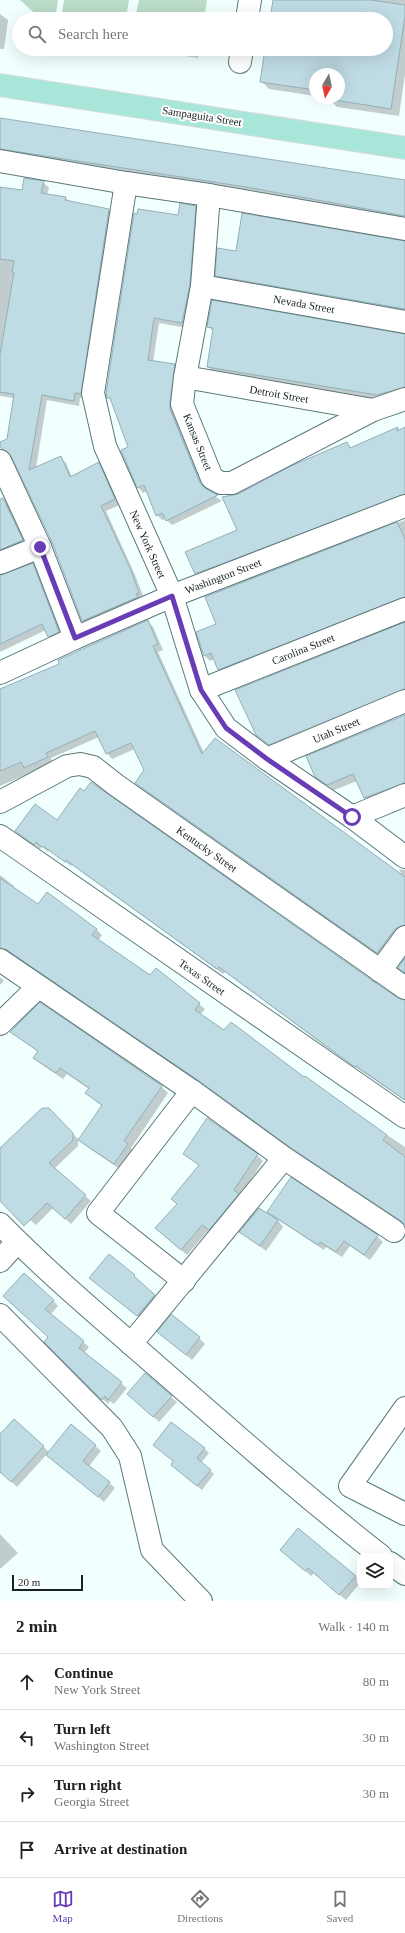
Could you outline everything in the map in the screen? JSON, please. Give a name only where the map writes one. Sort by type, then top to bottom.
[{"type":"main road","name":"Sampaguita Street","points":[[0,85],[405,148]]},
{"type":"street","points":[[248,12],[250,0]]},
{"type":"street","points":[[0,161],[126,184],[210,195],[405,229]]},
{"type":"street","name":"New York Street","points":[[126,184],[93,393],[104,446],[172,596],[201,690],[226,728],[267,759],[352,817],[405,857]]},
{"type":"street","name":"Kansas Street","points":[[210,195],[202,286],[184,377],[182,404],[212,478],[221,483],[232,483],[373,410],[405,399]]},
{"type":"street","name":"Nevada Street","points":[[202,286],[405,322]]},
{"type":"street","name":"Detroit Street","points":[[184,377],[373,410]]},
{"type":"street","points":[[0,461],[40,547],[75,638]]},
{"type":"street","name":"Washington Street","points":[[0,674],[75,638],[172,596],[405,506]]},
{"type":"street","points":[[0,563],[40,547]]},
{"type":"street","name":"Carolina Street","points":[[201,690],[405,609]]},
{"type":"street","name":"Utah Street","points":[[267,759],[405,701]]},
{"type":"street","name":"Kentucky Street","points":[[0,802],[67,766],[80,764],[93,767],[116,785],[405,988]]},
{"type":"street","points":[[352,817],[405,795]]},
{"type":"street","name":"Texas Street","points":[[0,836],[405,1117]]},
{"type":"street","points":[[380,971],[405,937]]},
{"type":"street","points":[[0,960],[192,1091],[284,1158],[394,1230]]},
{"type":"street","points":[[0,1024],[38,987]]},
{"type":"street","points":[[184,1280],[98,1213],[192,1091]]},
{"type":"street","points":[[132,1344],[284,1158]]},
{"type":"street","points":[[0,1224],[18,1242],[232,1432],[350,1532],[395,1564]]},
{"type":"street","points":[[0,1261],[18,1242]]},
{"type":"street","points":[[0,1315],[112,1428],[130,1456],[152,1550],[201,1601]]},
{"type":"street","points":[[405,1408],[350,1486],[405,1514]]},
{"type":"green space","points":[[20,0],[58,0],[56,12],[33,12]]},
{"type":"green space","points":[[64,0],[129,0],[127,12],[62,12]]},
{"type":"green space","points":[[139,0],[207,0],[205,12],[136,12]]},
{"type":"green space","points":[[185,56],[198,56],[198,58]]},
{"type":"building","points":[[273,0],[371,0],[405,5],[405,16],[391,109],[345,102],[345,68],[309,68],[309,89],[260,82],[264,56],[393,56],[393,12],[271,12]]},
{"type":"building","points":[[0,118],[405,180],[405,216],[246,187],[0,149]]},
{"type":"building","points":[[24,178],[44,181],[41,193],[66,197],[65,200],[109,209],[81,394],[75,393],[74,401],[42,395],[29,470],[61,456],[70,477],[99,462],[115,499],[101,506],[130,568],[139,593],[136,594],[138,597],[82,621],[52,542],[11,456],[0,447],[0,442],[7,439],[14,394],[0,392],[0,355],[14,272],[12,272],[14,261],[0,259],[0,187],[22,190]]},
{"type":"building","points":[[180,203],[196,206],[190,284],[182,323],[154,318],[148,360],[175,364],[170,409],[200,483],[206,489],[218,495],[166,521],[162,513],[156,516],[144,485],[137,488],[121,450],[128,447],[110,398],[107,398],[106,393],[134,213],[137,214],[138,209],[178,215]]},
{"type":"building","points":[[242,213],[405,241],[405,309],[215,276],[217,248],[236,251]]},
{"type":"building","points":[[212,300],[405,334],[405,387],[377,395],[207,367],[213,328],[207,327]]},
{"type":"building","points":[[398,427],[397,431],[405,427],[405,494],[195,574],[185,552],[237,530],[222,497],[238,494],[291,466],[347,442],[350,448]]},
{"type":"building","points":[[3,498],[23,540],[0,550],[0,499]]},
{"type":"building","points":[[397,522],[405,539],[405,597],[218,670],[211,653],[204,656],[196,632],[216,624],[205,597]]},
{"type":"building","points":[[33,563],[59,632],[48,637],[42,624],[0,644],[0,575]]},
{"type":"building","points":[[148,620],[158,644],[153,646],[202,754],[215,738],[405,877],[405,925],[395,929],[377,953],[135,783],[144,770],[131,743],[106,754],[95,731],[46,753],[48,757],[24,768],[21,762],[0,771],[0,689],[59,664],[58,660]]},
{"type":"building","points":[[405,622],[405,689],[269,745],[256,735],[235,690]]},
{"type":"building","points":[[405,715],[405,783],[364,798],[353,774],[327,785],[315,777],[306,756]]},
{"type":"building","points":[[91,782],[373,981],[398,998],[405,1000],[405,1100],[356,1066],[355,1067],[219,967],[217,969],[66,860],[65,862],[36,842],[34,845],[15,831],[35,804],[57,820],[80,788],[84,791]]},
{"type":"building","points":[[0,878],[38,904],[47,892],[97,929],[92,935],[150,975],[156,968],[200,1003],[195,1010],[224,1030],[231,1022],[304,1077],[305,1076],[387,1135],[383,1140],[405,1157],[405,1225],[291,1148],[199,1081],[7,950],[0,948]]},
{"type":"building","points":[[405,958],[405,973],[398,968]]},
{"type":"building","points":[[40,1002],[162,1086],[124,1141],[128,1144],[114,1164],[78,1140],[102,1105],[85,1093],[89,1088],[60,1068],[56,1073],[33,1058],[38,1051],[10,1032]]},
{"type":"building","points":[[42,1108],[49,1108],[73,1133],[73,1140],[49,1163],[86,1195],[65,1219],[47,1203],[24,1226],[0,1201],[0,1148]]},
{"type":"building","points":[[207,1118],[258,1154],[234,1190],[239,1194],[209,1230],[202,1225],[181,1250],[155,1228],[177,1204],[171,1199],[199,1165],[183,1154]]},
{"type":"building","points":[[291,1177],[378,1235],[364,1255],[344,1241],[336,1252],[320,1242],[318,1245],[267,1212]]},
{"type":"building","points":[[259,1208],[278,1220],[260,1246],[239,1232]]},
{"type":"building","points":[[109,1254],[135,1275],[134,1276],[155,1295],[137,1316],[89,1278]]},
{"type":"building","points":[[24,1273],[54,1300],[45,1309],[84,1341],[79,1348],[122,1382],[108,1400],[105,1396],[102,1400],[44,1342],[48,1337],[3,1296]]},
{"type":"building","points":[[171,1314],[200,1337],[186,1355],[157,1332]]},
{"type":"building","points":[[145,1373],[172,1396],[153,1417],[127,1394]]},
{"type":"building","points":[[14,1419],[44,1446],[11,1482],[0,1472],[0,1434]]},
{"type":"building","points":[[171,1422],[205,1448],[197,1458],[211,1470],[197,1486],[171,1465],[173,1461],[153,1445]]},
{"type":"building","points":[[71,1424],[96,1445],[83,1461],[110,1482],[98,1497],[46,1455]]},
{"type":"building","points":[[298,1528],[356,1576],[339,1595],[308,1568],[305,1571],[280,1550]]},
{"type":"route","points":[[40,547],[75,638],[172,596],[201,690],[226,728],[267,759],[352,817]]}]
